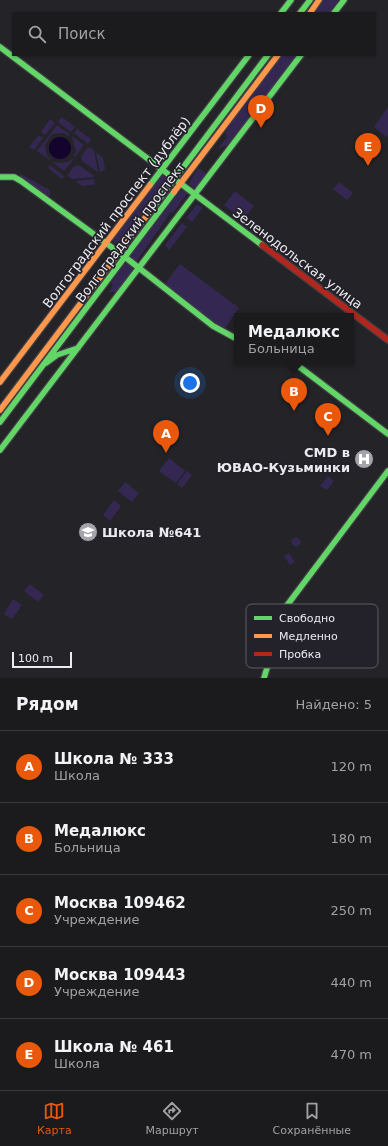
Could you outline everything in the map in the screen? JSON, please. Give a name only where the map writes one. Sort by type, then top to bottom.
[{"type":"street","points":[[282,12],[291,0]]},
{"type":"street","points":[[301,12],[310,0]]},
{"type":"street","points":[[311,12],[319,0]]},
{"type":"street","points":[[335,12],[344,0]]},
{"type":"street","points":[[0,47],[162,168]]},
{"type":"street","name":"Волгоградский проспект (дублёр)","points":[[0,382],[248,56]]},
{"type":"street","name":"Волгоградский проспект","points":[[0,410],[267,56]]},
{"type":"street","name":"Волгоградский проспект","points":[[0,422],[277,56]]},
{"type":"street","points":[[0,450],[300,56]]},
{"type":"street","name":"Зеленодольская улица","points":[[162,168],[353,313]]},
{"type":"street","points":[[0,177],[14,177],[21,181],[125,257],[213,326],[234,338]]},
{"type":"street","name":"Зеленодольская улица","points":[[354,314],[388,340]]},
{"type":"street","points":[[43,366],[57,355],[72,351],[80,346]]},
{"type":"street","points":[[297,365],[388,434]]},
{"type":"street","points":[[288,604],[388,470]]},
{"type":"street","points":[[264,678],[267,668]]},
{"type":"shaded area","points":[[323,0],[339,0],[330,12],[315,12]]},
{"type":"shaded area","points":[[281,56],[296,56],[229,145],[218,148],[227,137],[225,134],[230,123]]},
{"type":"shaded area","points":[[388,107],[388,135],[387,137],[374,127]]},
{"type":"shaded area","points":[[62,117],[75,127],[71,132],[58,122]]},
{"type":"shaded area","points":[[50,119],[55,123],[45,135],[41,132]]},
{"type":"shaded area","points":[[57,125],[70,134],[68,136],[64,133],[52,134],[45,145],[47,156],[51,159],[50,160],[37,151]]},
{"type":"shaded area","points":[[77,129],[91,139],[88,144],[74,133]]},
{"type":"shaded area","points":[[39,135],[43,138],[34,150],[29,147]]},
{"type":"shaded area","points":[[72,136],[84,145],[75,157],[73,156],[76,152]]},
{"type":"shaded area","points":[[60,137],[68,140],[71,148],[68,156],[60,159],[52,156],[49,148],[52,140]]},
{"type":"shaded area","points":[[88,147],[94,150],[98,172],[82,161],[81,156]]},
{"type":"shaded area","points":[[96,152],[103,158],[105,169],[100,172]]},
{"type":"shaded area","points":[[72,159],[73,160],[64,171],[52,162],[65,163]]},
{"type":"shaded area","points":[[50,165],[64,176],[62,179],[48,168]]},
{"type":"shaded area","points":[[79,165],[94,177],[72,179],[67,176],[74,166]]},
{"type":"shaded area","points":[[198,168],[207,174],[198,185],[193,188],[189,183]]},
{"type":"shaded area","points":[[21,174],[50,190],[50,195],[46,197],[19,177]]},
{"type":"shaded area","points":[[160,175],[165,176],[167,182],[120,244],[114,243],[112,238]]},
{"type":"shaded area","points":[[94,179],[95,183],[93,185],[82,186],[75,181]]},
{"type":"shaded area","points":[[339,182],[353,193],[347,200],[333,189]]},
{"type":"shaded area","points":[[181,190],[186,191],[187,194],[173,213],[171,212],[137,261],[132,260],[131,255]]},
{"type":"shaded area","points":[[235,191],[254,206],[243,220],[224,205]]},
{"type":"shaded area","points":[[197,204],[202,207],[202,209],[192,222],[186,218]]},
{"type":"shaded area","points":[[182,223],[187,227],[169,250],[165,245]]},
{"type":"shaded area","points":[[127,263],[132,266],[133,271],[118,292],[109,292],[113,285],[111,283],[124,264]]},
{"type":"shaded area","points":[[180,264],[239,308],[234,313],[225,328],[222,328],[164,285]]},
{"type":"shaded area","points":[[169,458],[185,471],[176,483],[159,471]]},
{"type":"shaded area","points":[[187,471],[192,475],[182,488],[177,484]]},
{"type":"shaded area","points":[[328,476],[334,481],[327,490],[320,486]]},
{"type":"shaded area","points":[[125,482],[139,493],[132,502],[118,491]]},
{"type":"shaded area","points":[[114,500],[121,506],[110,521],[103,515]]},
{"type":"shaded area","points":[[296,537],[301,542],[296,547],[291,542]]},
{"type":"shaded area","points":[[289,553],[295,562],[290,565],[284,556]]},
{"type":"shaded area","points":[[30,584],[44,595],[38,602],[24,591]]},
{"type":"shaded area","points":[[13,599],[22,605],[12,619],[4,614]]},
{"type":"traffic: fast","points":[[282,12],[291,0]]},
{"type":"traffic: fast","points":[[301,12],[310,0]]},
{"type":"traffic: fast","points":[[335,12],[344,0]]},
{"type":"traffic: fast","points":[[0,47],[262,245]]},
{"type":"traffic: fast","points":[[150,185],[248,56]]},
{"type":"traffic: fast","points":[[148,214],[267,56]]},
{"type":"traffic: fast","points":[[0,450],[300,56]]},
{"type":"traffic: fast","points":[[0,177],[14,177],[21,181],[125,257],[213,326],[234,337]]},
{"type":"traffic: fast","points":[[0,422],[174,192]]},
{"type":"traffic: fast","points":[[46,363],[57,355],[78,348]]},
{"type":"traffic: fast","points":[[297,365],[388,434]]},
{"type":"traffic: fast","points":[[288,604],[388,471]]},
{"type":"traffic: fast","points":[[264,678],[267,668]]},
{"type":"traffic: slow","points":[[311,12],[319,0]]},
{"type":"traffic: slow","points":[[174,192],[277,56]]},
{"type":"traffic: slow","points":[[0,382],[150,185]]},
{"type":"traffic: slow","points":[[0,410],[148,214]]},
{"type":"traffic: jam","points":[[262,245],[352,313]]},
{"type":"traffic: jam","points":[[354,314],[388,340]]},
{"type":"place","name":"Москва 109443","points":[[261,128]]},
{"type":"place","name":"Школа № 461","points":[[368,166]]},
{"type":"place","name":"Медалюкс","points":[[294,411]]},
{"type":"place","name":"Москва 109462","points":[[328,436]]},
{"type":"place","name":"Школа № 333","points":[[166,453]]},
{"type":"place","name":"CMD в ЮВАО-Кузьминки","points":[[364,459]]},
{"type":"place","name":"Школа №641","points":[[88,532]]}]
